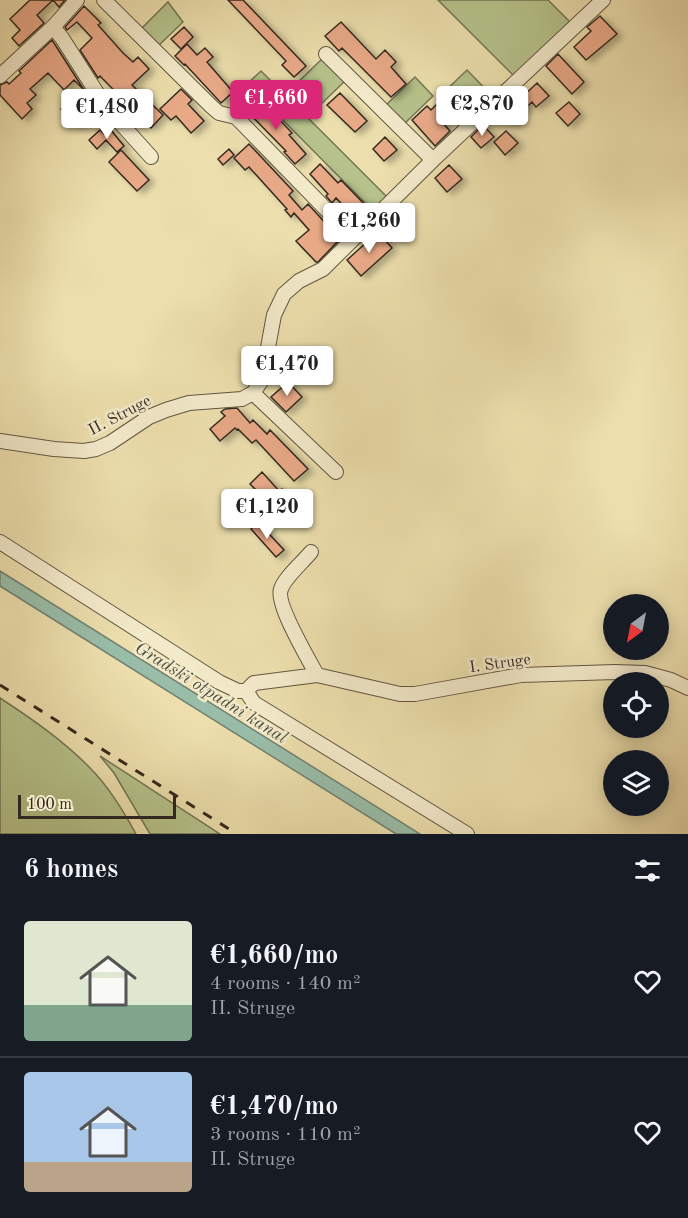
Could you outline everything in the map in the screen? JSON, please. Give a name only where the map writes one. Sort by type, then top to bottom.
[{"type":"street","points":[[0,76],[53,27],[77,0]]},
{"type":"street","points":[[104,0],[219,113],[236,117],[354,238]]},
{"type":"street","points":[[336,472],[253,393],[262,380],[266,368],[271,329],[279,302],[290,287],[299,280],[323,269],[433,160],[603,0]]},
{"type":"street","points":[[53,27],[106,107],[151,157]]},
{"type":"street","points":[[326,54],[433,160]]},
{"type":"street","name":"II. Struge","points":[[0,441],[84,451],[110,443],[149,417],[166,410],[189,403],[242,399],[253,393]]},
{"type":"street","points":[[0,542],[219,682],[238,691],[246,691],[254,703],[467,834]]},
{"type":"street","points":[[311,552],[284,583],[280,595],[290,624],[316,675]]},
{"type":"street","name":"I. Struge","points":[[246,691],[254,683],[316,675],[400,694],[428,693],[521,675],[615,672],[645,673],[688,688]]},
{"type":"green space","points":[[438,0],[548,0],[572,24],[515,77]]},
{"type":"green space","points":[[168,2],[183,22],[155,49],[138,32]]},
{"type":"green space","points":[[323,58],[346,80],[317,108],[294,86]]},
{"type":"green space","points":[[467,70],[494,98],[476,113],[470,109],[468,112],[472,117],[465,127],[437,99]]},
{"type":"green space","points":[[261,71],[388,198],[374,212],[247,84]]},
{"type":"green space","points":[[415,77],[433,96],[404,124],[385,106]]},
{"type":"green space","points":[[0,698],[36,722],[91,769],[116,800],[136,834],[0,834]]},
{"type":"green space","points":[[100,756],[220,834],[150,834],[114,773]]},
{"type":"shaded area","points":[[0,571],[420,834],[396,834],[0,586]]},
{"type":"building","points":[[30,0],[53,0],[37,15],[44,23],[19,46],[12,38],[20,30],[10,19]]},
{"type":"building","points":[[53,0],[65,0],[59,7]]},
{"type":"building","points":[[228,0],[243,0],[306,66],[294,77],[282,65],[286,61]]},
{"type":"building","points":[[84,6],[101,23],[98,25],[123,53],[133,62],[138,57],[149,69],[132,85],[163,115],[151,128],[100,76],[98,78],[80,50],[92,38],[77,22],[67,30],[65,27]]},
{"type":"building","points":[[600,16],[617,34],[586,60],[574,47],[591,31],[587,27]]},
{"type":"building","points":[[341,22],[376,59],[385,50],[396,62],[391,67],[406,84],[391,97],[342,48],[339,51],[325,36]]},
{"type":"building","points":[[184,27],[193,37],[181,49],[171,39]]},
{"type":"building","points":[[52,40],[84,90],[74,80],[64,90],[48,73],[30,89],[36,95],[27,103],[32,109],[22,119],[0,95],[0,85],[7,82],[9,84],[21,73],[19,71]]},
{"type":"building","points":[[187,44],[197,55],[205,48],[213,57],[207,62],[233,92],[221,103],[175,56]]},
{"type":"building","points":[[558,54],[584,82],[572,94],[546,66]]},
{"type":"building","points":[[537,83],[549,96],[536,107],[532,102],[510,122],[499,110],[512,99],[516,103]]},
{"type":"building","points":[[181,89],[192,100],[188,104],[204,121],[191,133],[176,116],[171,120],[160,109]]},
{"type":"building","points":[[340,93],[367,121],[355,132],[327,105]]},
{"type":"building","points":[[253,98],[275,121],[278,118],[292,133],[289,135],[306,154],[295,164],[284,152],[286,151],[243,107]]},
{"type":"building","points":[[439,102],[449,112],[440,120],[450,131],[435,146],[412,120],[427,106],[431,110]]},
{"type":"building","points":[[569,102],[580,114],[568,126],[556,113]]},
{"type":"building","points":[[68,103],[72,108],[77,104],[86,115],[75,125],[61,109]]},
{"type":"building","points":[[483,125],[494,137],[481,148],[471,137]]},
{"type":"building","points":[[110,129],[124,146],[117,152],[106,140],[97,149],[89,140],[100,130],[104,134]]},
{"type":"building","points":[[506,131],[518,143],[505,155],[494,142]]},
{"type":"building","points":[[385,137],[397,150],[384,161],[373,149]]},
{"type":"building","points":[[249,144],[293,191],[289,195],[302,210],[308,204],[340,239],[318,262],[296,241],[309,230],[294,213],[291,217],[285,210],[287,209],[249,167],[245,170],[234,158]]},
{"type":"building","points":[[229,149],[234,155],[223,165],[218,159]]},
{"type":"building","points":[[121,150],[149,180],[137,191],[109,162]]},
{"type":"building","points":[[320,164],[338,183],[341,180],[367,207],[355,218],[336,198],[332,203],[326,196],[328,194],[310,174]]},
{"type":"building","points":[[449,165],[462,179],[447,192],[435,178]]},
{"type":"building","points":[[378,232],[392,248],[361,276],[347,260]]},
{"type":"building","points":[[288,382],[302,397],[286,412],[271,397]]},
{"type":"building","points":[[237,408],[250,423],[253,420],[267,434],[270,430],[308,469],[294,481],[256,440],[252,443],[235,428],[220,441],[210,429],[225,416],[221,412],[225,409]]},
{"type":"building","points":[[262,472],[280,492],[282,489],[296,504],[283,515],[261,491],[259,493],[250,484]]},
{"type":"building","points":[[258,522],[284,550],[276,557],[251,529]]},
{"type":"railway","points":[[0,685],[237,834]]},
{"type":"water label","name":"Gradski otpadni kanal","points":[[211,693]]}]
